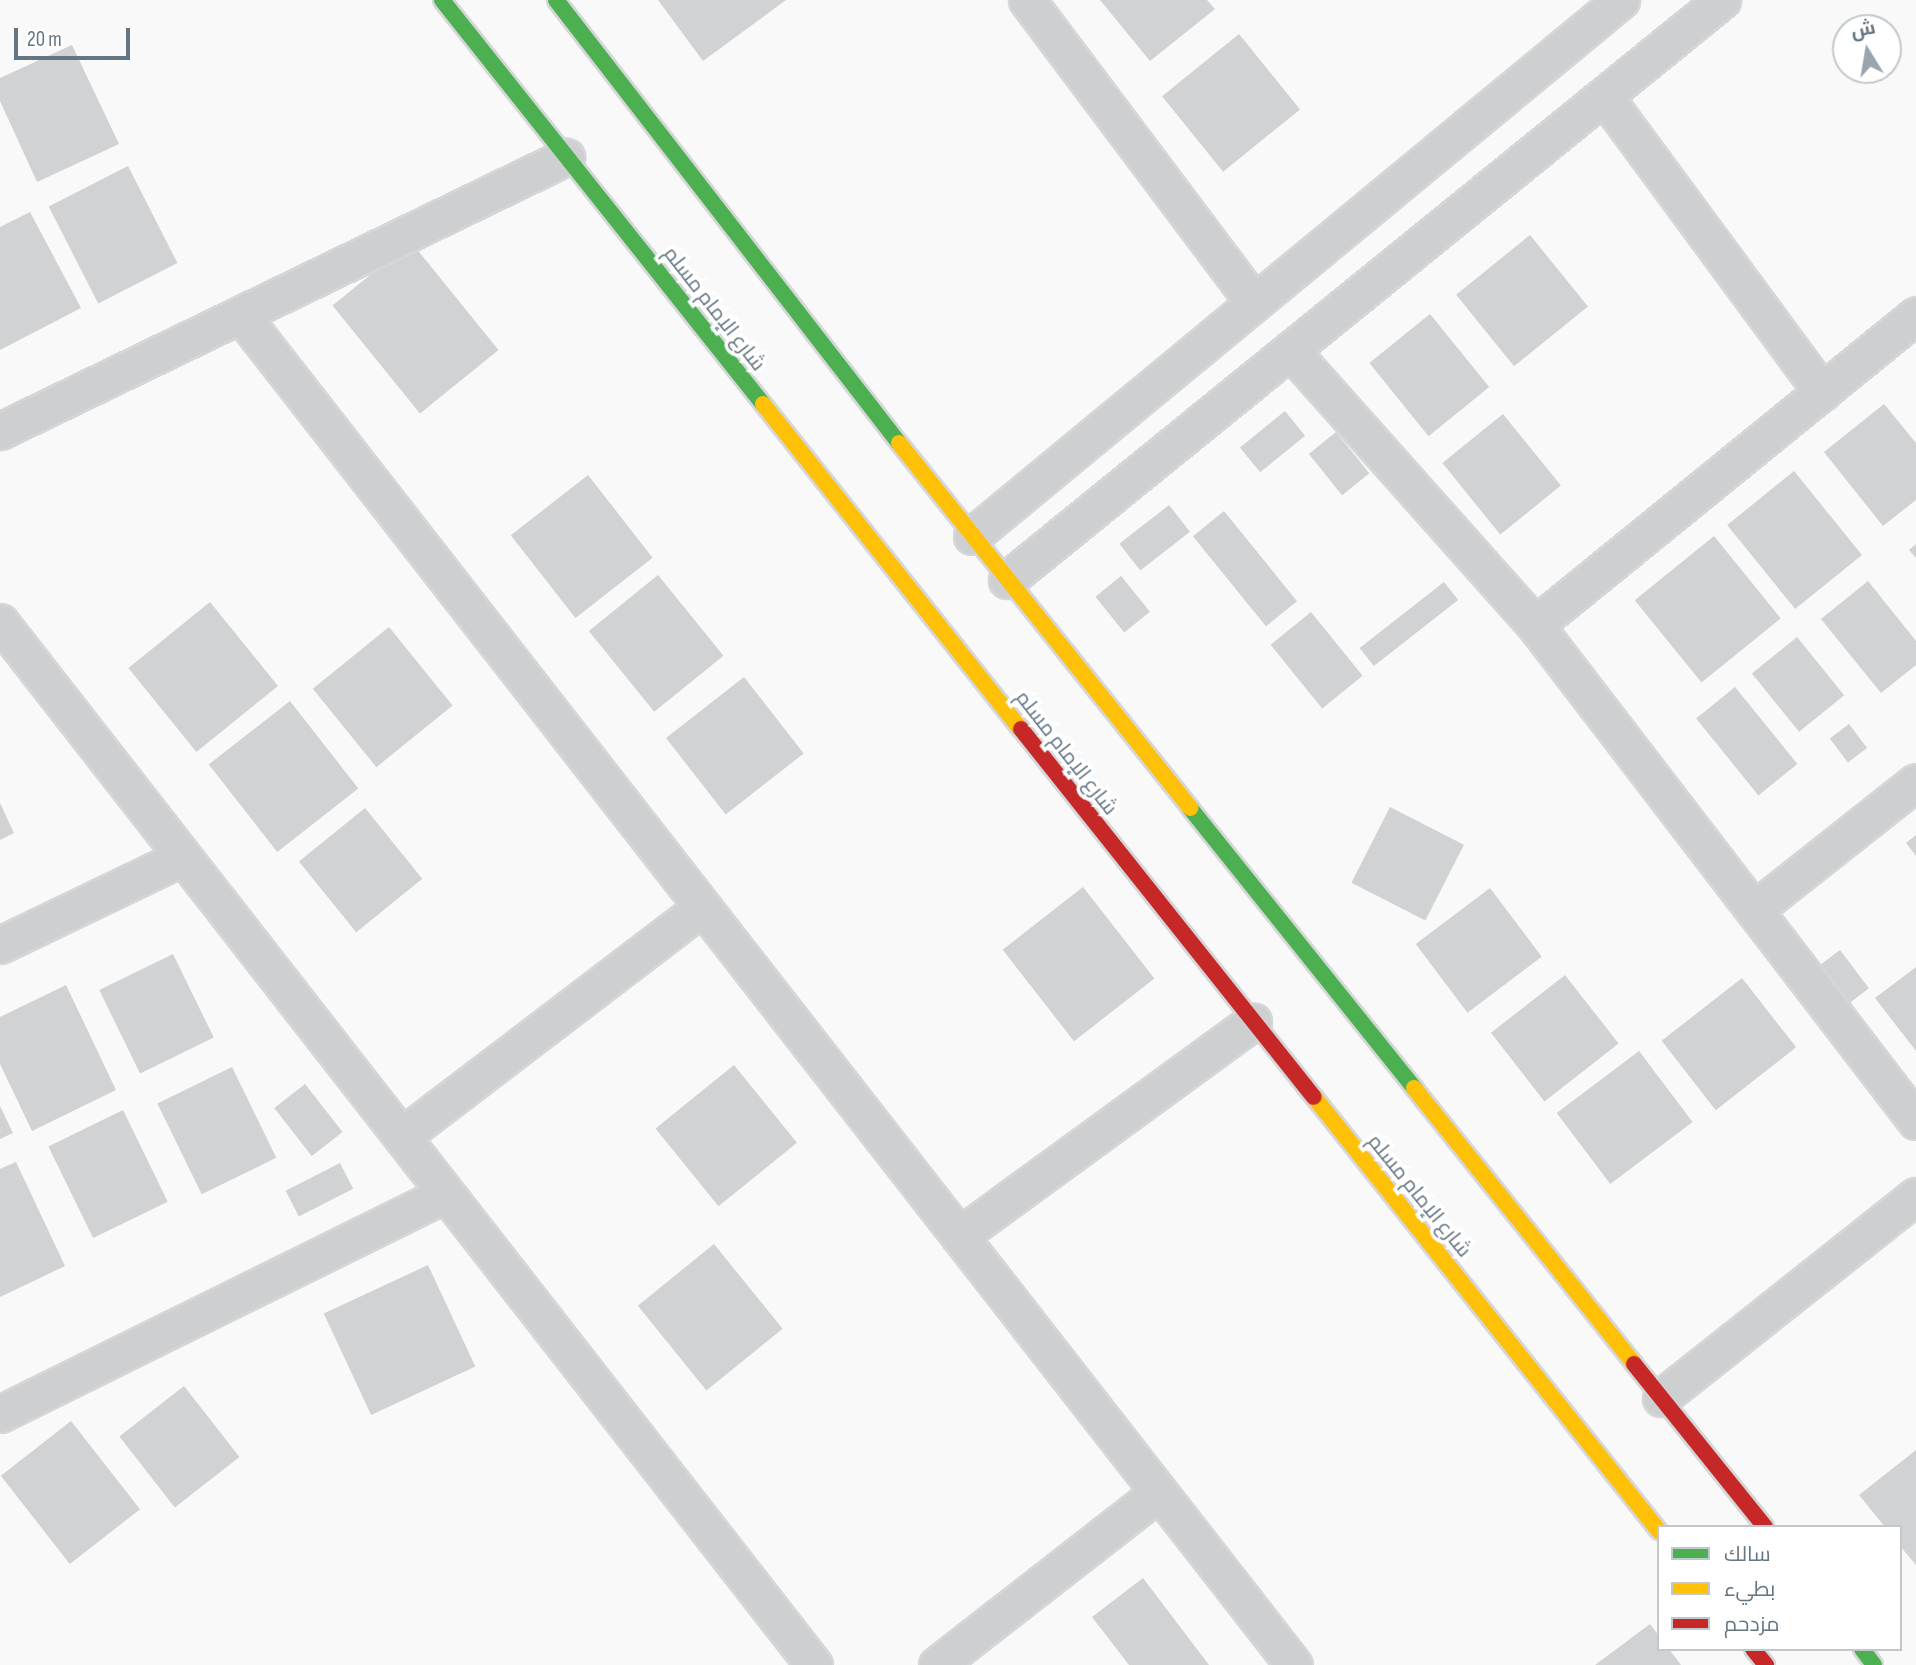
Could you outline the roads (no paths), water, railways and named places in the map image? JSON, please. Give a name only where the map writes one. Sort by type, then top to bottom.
[{"type":"main road","name":"شارع الإمام مسلم","points":[[442,0],[1657,1528]]},
{"type":"main road","points":[[556,0],[972,536],[1763,1525]]},
{"type":"main road","points":[[1755,1651],[1766,1665]]},
{"type":"street","points":[[1027,0],[1253,301]]},
{"type":"street","points":[[972,536],[1253,301],[1622,0]]},
{"type":"street","points":[[1007,580],[1722,0]]},
{"type":"street","points":[[1604,96],[1822,392]]},
{"type":"street","points":[[0,431],[566,157]]},
{"type":"street","points":[[241,314],[1294,1665]]},
{"type":"street","points":[[1535,625],[1916,315]]},
{"type":"street","points":[[1290,350],[1535,625],[1916,1121]]},
{"type":"street","points":[[0,622],[814,1665]]},
{"type":"street","points":[[1754,910],[1916,782]]},
{"type":"street","points":[[0,945],[183,857]]},
{"type":"street","points":[[402,1136],[704,907]]},
{"type":"street","points":[[959,1236],[1253,1022]]},
{"type":"street","points":[[0,1414],[446,1194]]},
{"type":"street","points":[[1661,1398],[1916,1196]]},
{"type":"street","points":[[937,1665],[1159,1492]]}]
